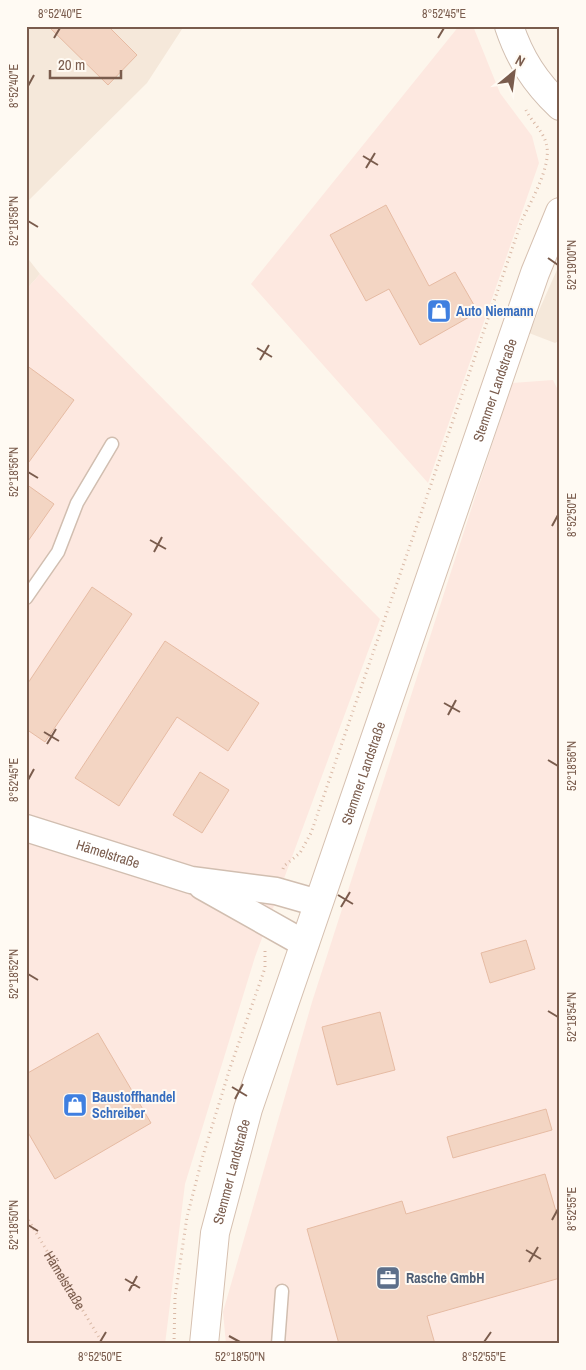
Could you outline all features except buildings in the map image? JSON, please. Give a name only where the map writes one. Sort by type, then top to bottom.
[{"type":"main road","points":[[509,26],[517,50],[531,74],[560,106]]},
{"type":"main road","name":"Stemmer Landstraße","points":[[204,1344],[215,1233],[222,1200],[248,1109],[535,273],[560,212]]},
{"type":"street","name":"Hämelstraße","points":[[26,828],[191,880],[276,891],[318,903]]},
{"type":"street","name":"Hämelstraße","points":[[191,880],[263,922],[306,944]]},
{"type":"lane","points":[[26,598],[58,552],[77,503],[112,444]]},
{"type":"lane","points":[[278,1344],[282,1291]]},
{"type":"path","points":[[276,891],[284,866],[300,853],[311,833],[522,220],[544,170],[548,155],[546,143],[529,116]]},
{"type":"path","points":[[174,1344],[176,1297],[187,1217],[202,1159],[230,1068],[265,968],[266,947],[257,932],[263,922]]},
{"type":"path","name":"Hämelstraße","points":[[26,1216],[103,1344]]},
{"type":"shaded area","points":[[26,26],[184,26],[147,83],[26,203]]},
{"type":"shaded area","points":[[459,26],[473,26],[500,93],[532,136],[539,163],[428,483],[251,284]]},
{"type":"shaded area","points":[[26,256],[40,274],[26,290]]},
{"type":"shaded area","points":[[560,263],[560,340],[555,343],[529,333]]},
{"type":"shaded area","points":[[40,274],[380,619],[255,957],[185,1184],[165,1344],[26,1344],[26,290]]},
{"type":"shaded area","points":[[553,380],[560,394],[560,1344],[226,1344],[223,1312],[312,1002],[512,383]]},
{"type":"place","name":"Auto Niemann","points":[[439,311]]},
{"type":"place","name":"Baustoffhandel Schreiber","points":[[75,1105]]},
{"type":"place","name":"Rasche GmbH","points":[[388,1278]]}]
